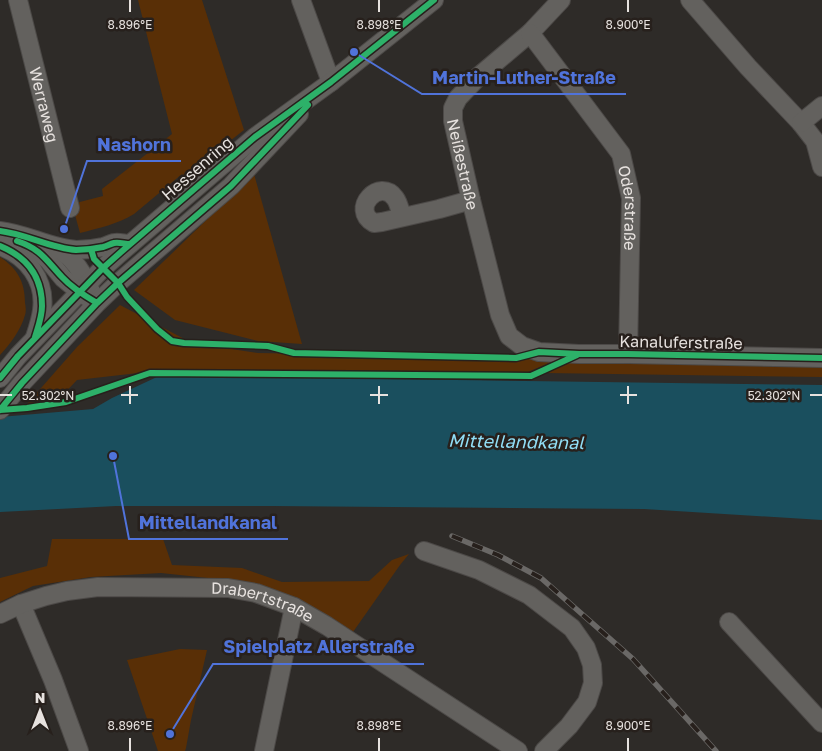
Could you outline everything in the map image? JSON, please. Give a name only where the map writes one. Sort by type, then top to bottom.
[{"type":"street","name":"Werraweg","points":[[18,0],[70,208]]},
{"type":"street","points":[[301,0],[331,82]]},
{"type":"street","name":"Hessenring","points":[[0,378],[18,356],[103,268],[130,244],[255,136],[331,82],[434,0]]},
{"type":"street","name":"Neißestraße","points":[[539,352],[522,346],[509,336],[500,315],[453,121],[453,108],[458,98],[478,77],[530,33],[561,0]]},
{"type":"street","points":[[690,0],[748,67],[802,123],[816,141],[822,167]]},
{"type":"street","name":"Oderstraße","points":[[530,33],[621,154],[631,198],[628,354]]},
{"type":"street","name":"Hessenring","points":[[0,410],[22,383],[97,303],[231,186],[331,82]]},
{"type":"street","points":[[802,123],[822,106]]},
{"type":"street","points":[[402,217],[471,200]]},
{"type":"street","points":[[0,231],[57,247],[76,250],[105,247],[114,243],[130,244]]},
{"type":"street","points":[[0,235],[36,250],[49,261],[63,278],[84,288]]},
{"type":"street","points":[[0,246],[23,259],[32,269],[38,280],[42,308],[34,340]]},
{"type":"street","points":[[57,247],[70,258],[84,288],[97,303]]},
{"type":"street","name":"Kanaluferstraße","points":[[539,352],[822,358]]},
{"type":"street","points":[[424,551],[479,570],[528,595],[572,628],[586,648],[592,664],[593,684],[587,702],[569,726],[544,751]]},
{"type":"street","name":"Drabertstraße","points":[[0,614],[21,604],[46,596],[98,587],[228,588],[256,593],[294,606],[518,751]]},
{"type":"street","points":[[21,604],[53,680],[79,751]]},
{"type":"street","points":[[265,751],[294,606]]},
{"type":"street","points":[[729,622],[822,723]]},
{"type":"shaded area","points":[[138,0],[202,0],[244,130],[184,177],[182,174],[134,214],[115,223],[80,233],[72,204],[103,196],[102,189],[172,134]]},
{"type":"shaded area","points":[[254,174],[302,344],[258,341],[175,320],[134,290]]},
{"type":"shaded area","points":[[0,257],[12,266],[22,282],[26,309],[18,331],[0,355]]},
{"type":"shaded area","points":[[120,305],[192,343],[258,353],[561,358],[523,374],[147,372],[77,380],[58,400],[27,404],[77,347]]},
{"type":"shaded area","points":[[577,360],[822,365],[822,377],[545,373]]},
{"type":"shaded area","points":[[52,539],[163,539],[172,565],[242,568],[282,582],[369,581],[392,560],[409,554],[353,632],[297,598],[236,581],[161,573],[91,577],[33,586],[0,602],[0,578],[47,566]]},
{"type":"shaded area","points":[[180,649],[207,650],[185,751],[158,751],[127,660]]},
{"type":"water","points":[[159,376],[822,385],[822,520],[644,509],[116,506],[0,512],[0,417],[93,409]]},
{"type":"railway","points":[[452,536],[498,555],[541,578],[633,659],[716,751]]},
{"type":"cycle path","points":[[0,378],[18,356],[103,268],[121,252],[255,137],[331,82],[434,0]]},
{"type":"cycle path","points":[[0,410],[22,383],[97,303],[231,186],[308,105]]},
{"type":"cycle path","points":[[0,231],[66,249],[86,250],[116,243],[130,244]]},
{"type":"cycle path","points":[[17,241],[38,251],[70,285],[97,303]]},
{"type":"cycle path","points":[[0,246],[25,262],[36,277],[41,296],[42,310],[35,337]]},
{"type":"cycle path","points":[[91,249],[94,259],[118,283],[127,297],[157,329],[172,341],[184,343],[268,346],[294,353],[516,358],[539,352],[822,358]]},
{"type":"cycle path","points":[[0,410],[66,402],[150,373],[531,376],[577,355]]},
{"type":"place","name":"Martin-Luther-Straße","points":[[354,52]]},
{"type":"place","name":"Nashorn","points":[[64,229]]},
{"type":"place","name":"Mittellandkanal","points":[[113,456]]},
{"type":"place","name":"Spielplatz Allerstraße","points":[[170,734]]}]
